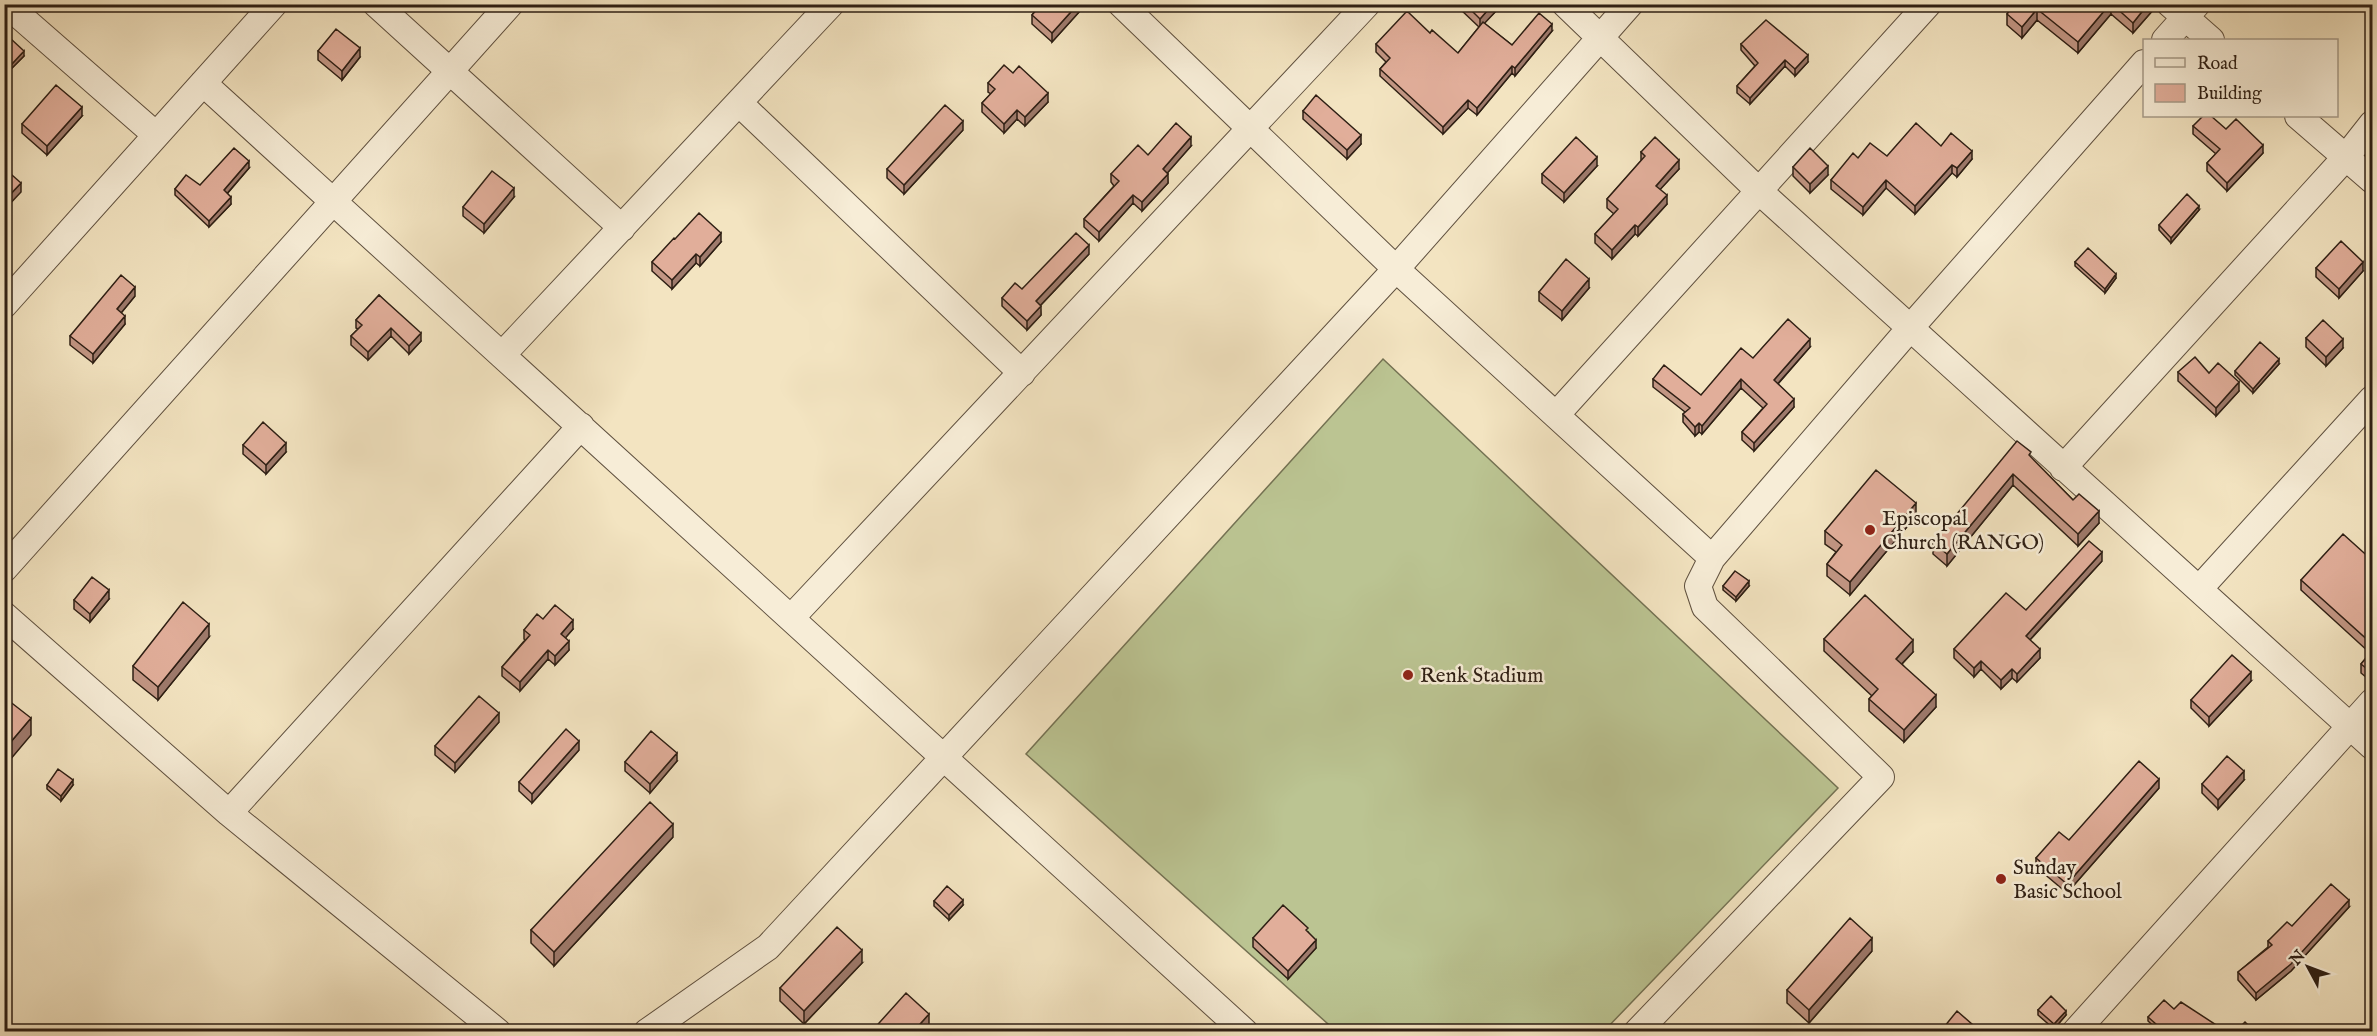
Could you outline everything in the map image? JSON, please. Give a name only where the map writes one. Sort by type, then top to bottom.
[{"type":"street","points":[[6,4],[156,135]]},
{"type":"street","points":[[4,305],[274,4]]},
{"type":"street","points":[[376,4],[622,228]]},
{"type":"street","points":[[4,569],[510,4]]},
{"type":"street","points":[[502,355],[831,4]]},
{"type":"street","points":[[1120,4],[1396,269],[1712,558]]},
{"type":"street","points":[[791,618],[1367,4]]},
{"type":"street","points":[[1566,4],[1759,191],[2373,746]]},
{"type":"street","points":[[647,1032],[768,947],[1396,269],[1630,4]]},
{"type":"street","points":[[1556,415],[1928,4]]},
{"type":"street","points":[[2166,39],[2184,9],[2210,39]]},
{"type":"street","points":[[1637,1032],[1881,777],[1705,607],[1698,586],[1712,558],[1911,327],[2143,65]]},
{"type":"street","points":[[203,83],[1245,1032]]},
{"type":"street","points":[[739,103],[1022,373]]},
{"type":"street","points":[[2299,117],[2373,180]]},
{"type":"street","points":[[2063,468],[2346,157],[2373,124]]},
{"type":"street","points":[[2199,589],[2373,399]]},
{"type":"street","points":[[229,813],[581,426]]},
{"type":"street","points":[[4,615],[229,813],[498,1032]]},
{"type":"street","points":[[2075,1032],[2373,702]]},
{"type":"green space","name":"Renk Stadium","points":[[1383,359],[1838,788],[1604,1031],[1337,1032],[1026,754]]},
{"type":"building","points":[[1039,4],[1078,4],[1052,33],[1032,15],[1040,6]]},
{"type":"building","points":[[1465,4],[1493,4],[1480,19]]},
{"type":"building","points":[[2015,4],[2110,4],[2078,42],[2037,9],[2022,27],[2007,14]]},
{"type":"building","points":[[2112,4],[2148,4],[2133,23]]},
{"type":"building","points":[[1407,11],[1430,33],[1432,30],[1458,53],[1483,22],[1512,45],[1539,13],[1552,24],[1515,68],[1512,66],[1477,108],[1468,100],[1443,127],[1380,69],[1390,58],[1376,44]]},
{"type":"building","points":[[1766,20],[1808,55],[1795,69],[1785,60],[1750,98],[1737,86],[1758,63],[1741,44]]},
{"type":"building","points":[[336,29],[360,48],[342,71],[318,51]]},
{"type":"building","points":[[11,39],[24,51],[11,65],[4,59],[4,46]]},
{"type":"building","points":[[1004,65],[1013,73],[1019,66],[1048,93],[1025,117],[1017,110],[1004,124],[982,103],[995,89],[988,83]]},
{"type":"building","points":[[56,85],[82,107],[47,146],[22,124]]},
{"type":"building","points":[[1316,95],[1361,135],[1347,150],[1303,111]]},
{"type":"building","points":[[945,105],[963,121],[904,185],[887,169]]},
{"type":"building","points":[[2202,117],[2212,117],[2226,129],[2236,119],[2263,145],[2227,183],[2207,163],[2220,149],[2193,126]]},
{"type":"building","points":[[1176,123],[1191,137],[1163,169],[1168,174],[1142,202],[1133,195],[1099,232],[1084,219],[1119,181],[1111,174],[1138,145],[1148,155]]},
{"type":"building","points":[[1916,123],[1941,146],[1951,133],[1972,151],[1957,168],[1952,165],[1915,206],[1886,180],[1863,207],[1831,180],[1853,153],[1858,158],[1870,143],[1887,156]]},
{"type":"building","points":[[1576,137],[1597,157],[1564,193],[1542,174]]},
{"type":"building","points":[[1655,137],[1679,160],[1656,186],[1667,195],[1638,227],[1635,225],[1612,250],[1595,234],[1618,209],[1607,199],[1645,156],[1641,152]]},
{"type":"building","points":[[234,148],[249,161],[224,190],[231,197],[209,221],[175,189],[186,175],[200,185]]},
{"type":"building","points":[[1810,148],[1828,166],[1810,184],[1793,167]]},
{"type":"building","points":[[4,168],[21,183],[4,201]]},
{"type":"building","points":[[492,171],[514,188],[484,224],[463,207]]},
{"type":"building","points":[[2187,194],[2199,206],[2171,238],[2159,225]]},
{"type":"building","points":[[699,213],[721,233],[700,257],[696,254],[672,280],[652,262]]},
{"type":"building","points":[[1076,233],[1089,245],[1036,301],[1041,306],[1027,321],[1002,298],[1015,283],[1022,289]]},
{"type":"building","points":[[2341,241],[2363,262],[2339,289],[2316,268]]},
{"type":"building","points":[[2088,248],[2116,274],[2105,289],[2075,262]]},
{"type":"building","points":[[1566,259],[1589,279],[1562,311],[1539,292]]},
{"type":"building","points":[[121,275],[135,287],[117,309],[125,316],[93,354],[70,336]]},
{"type":"building","points":[[379,295],[421,333],[409,346],[391,328],[368,352],[351,336],[362,325],[356,320]]},
{"type":"building","points":[[1788,319],[1810,339],[1774,380],[1794,399],[1754,443],[1742,432],[1767,404],[1741,379],[1702,426],[1699,423],[1695,427],[1683,414],[1690,408],[1653,379],[1664,365],[1701,395],[1741,348],[1753,358]]},
{"type":"building","points":[[2323,320],[2343,339],[2326,357],[2306,338]]},
{"type":"building","points":[[2260,342],[2279,359],[2253,389],[2235,371]]},
{"type":"building","points":[[2195,357],[2209,373],[2218,363],[2239,382],[2216,408],[2178,372]]},
{"type":"building","points":[[263,422],[286,443],[266,465],[243,445]]},
{"type":"building","points":[[2017,441],[2031,452],[2029,455],[2073,500],[2079,494],[2099,511],[2078,534],[2013,474],[1947,554],[1933,543]]},
{"type":"building","name":"Episcopal Church (RANGO)","points":[[1876,470],[1916,503],[1850,582],[1827,564],[1842,545],[1825,531]]},
{"type":"building","points":[[2343,534],[2373,561],[2373,642],[2371,643],[2301,580]]},
{"type":"building","points":[[2089,541],[2102,552],[2026,636],[2040,649],[2017,674],[2012,669],[2001,680],[1981,661],[1974,668],[1954,649],[2006,593],[2026,610]]},
{"type":"building","points":[[1735,571],[1749,581],[1736,597],[1723,586]]},
{"type":"building","points":[[92,577],[109,590],[90,614],[74,600]]},
{"type":"building","points":[[1865,595],[1913,640],[1896,659],[1936,695],[1904,730],[1869,699],[1878,689],[1824,639]]},
{"type":"building","points":[[183,602],[209,624],[158,687],[133,666]]},
{"type":"building","points":[[555,605],[573,620],[561,634],[569,641],[555,656],[548,650],[520,682],[502,667],[530,635],[524,630],[537,614],[543,619]]},
{"type":"building","points":[[2373,650],[2373,674],[2361,664]]},
{"type":"building","points":[[2232,655],[2251,672],[2209,717],[2191,700]]},
{"type":"building","points":[[479,696],[499,713],[455,763],[435,746]]},
{"type":"building","points":[[4,697],[31,718],[4,750]]},
{"type":"building","points":[[566,729],[579,741],[532,794],[519,782]]},
{"type":"building","points":[[651,731],[677,753],[650,784],[625,762]]},
{"type":"building","points":[[2227,756],[2244,771],[2218,800],[2202,784]]},
{"type":"building","points":[[2139,761],[2159,779],[2067,884],[2036,858],[2059,832],[2069,840]]},
{"type":"building","points":[[58,769],[73,780],[61,796],[47,785]]},
{"type":"building","points":[[650,802],[673,824],[554,952],[531,930]]},
{"type":"building","points":[[2331,884],[2349,900],[2291,964],[2256,993],[2238,972],[2272,945],[2268,941],[2287,922],[2292,926]]},
{"type":"building","points":[[947,886],[963,900],[949,915],[934,901]]},
{"type":"building","points":[[1283,905],[1308,928],[1306,930],[1316,940],[1288,971],[1253,938]]},
{"type":"building","points":[[1850,918],[1872,938],[1809,1010],[1787,990]]},
{"type":"building","points":[[837,927],[862,950],[804,1011],[780,988]]},
{"type":"building","points":[[906,993],[929,1014],[913,1032],[871,1032]]},
{"type":"building","points":[[2051,996],[2066,1011],[2054,1024],[2038,1010]]},
{"type":"building","points":[[2164,1000],[2174,1009],[2181,1002],[2227,1032],[2165,1032],[2148,1017]]},
{"type":"building","points":[[1957,1011],[1980,1031],[1940,1032]]},
{"type":"building","points":[[2245,1022],[2255,1032],[2235,1032]]},
{"type":"place","name":"Episcopal Church (RANGO)","points":[[1870,530]]},
{"type":"place","name":"Renk Stadium","points":[[1408,675]]},
{"type":"place","name":"Sunday Basic School","points":[[2001,879]]}]
